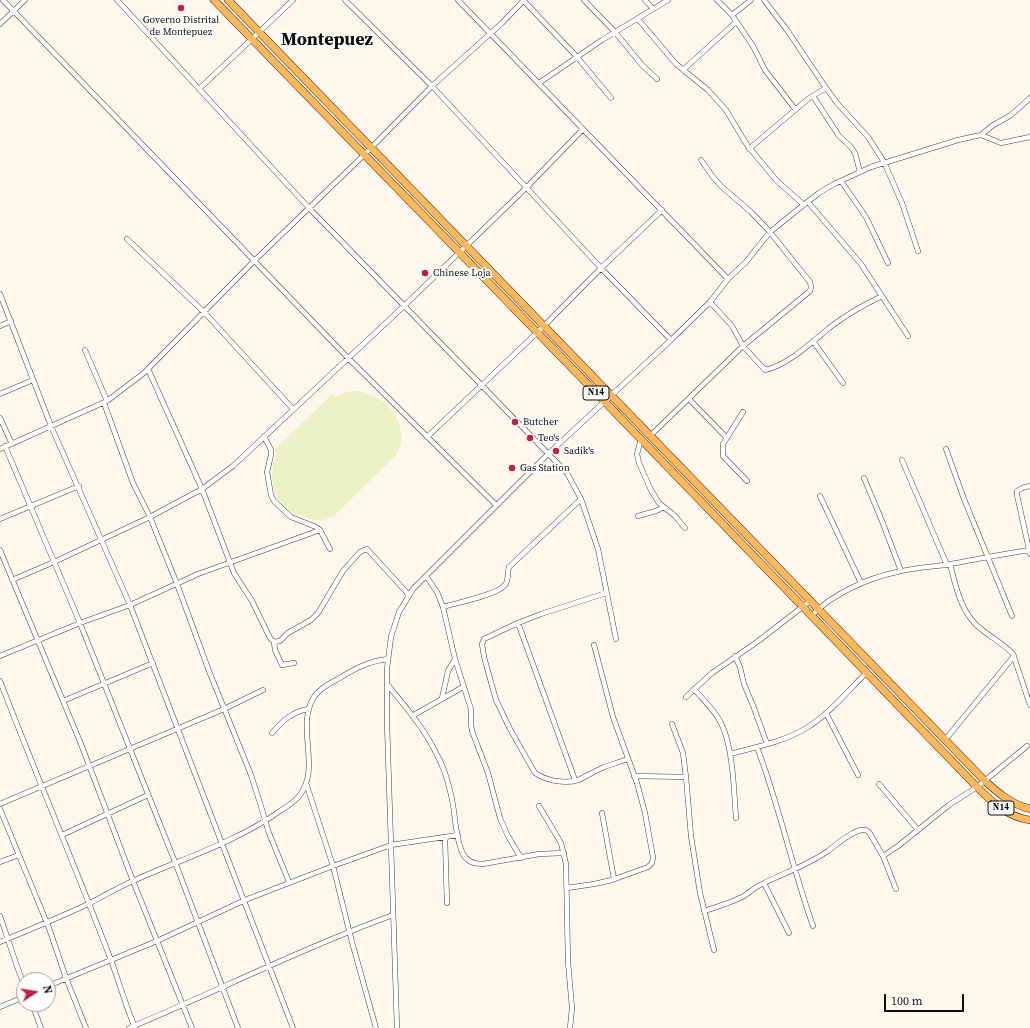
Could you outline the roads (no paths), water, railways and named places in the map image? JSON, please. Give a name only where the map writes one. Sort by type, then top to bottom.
[{"type":"main road","name":"N14","points":[[214,0],[977,787],[1009,814],[1022,819],[1030,820]]},
{"type":"main road","name":"N14","points":[[228,0],[543,327],[984,780],[1002,796],[1016,804],[1030,809]]},
{"type":"main road","points":[[316,104],[322,98]]},
{"type":"main road","points":[[683,483],[689,477]]},
{"type":"street","points":[[3,0],[348,358],[496,506]]},
{"type":"street","points":[[0,24],[25,0]]},
{"type":"street","points":[[117,0],[309,208],[567,473],[582,499],[598,549],[616,639]]},
{"type":"street","points":[[199,89],[293,0]]},
{"type":"street","points":[[344,0],[432,86],[601,268],[671,340]]},
{"type":"street","points":[[0,449],[106,402],[148,369],[254,261],[364,155],[432,86],[489,33],[502,23],[523,0],[577,57],[611,98]]},
{"type":"street","points":[[584,0],[615,32],[642,65],[657,79]]},
{"type":"street","points":[[645,0],[653,9]]},
{"type":"street","points":[[539,83],[615,32],[668,0]]},
{"type":"street","points":[[717,0],[732,15],[753,46],[765,70],[795,109]]},
{"type":"street","points":[[764,0],[787,30],[837,103],[868,137],[884,162],[902,203],[918,251]]},
{"type":"street","points":[[461,1],[489,33],[728,279]]},
{"type":"street","points":[[732,15],[749,1]]},
{"type":"street","points":[[638,19],[676,64],[708,90],[726,110],[749,148],[777,181],[806,203],[861,264],[908,336]]},
{"type":"street","points":[[683,70],[736,22]]},
{"type":"street","points":[[749,148],[795,109],[826,88]]},
{"type":"street","points":[[813,96],[839,136],[856,153],[860,172]]},
{"type":"street","points":[[396,1028],[387,684],[391,637],[398,612],[413,589],[548,454],[710,302],[728,279],[746,262],[770,232],[806,203],[819,193],[841,181],[884,162],[958,140],[981,135],[992,126],[1011,115],[1030,98]]},
{"type":"street","points":[[12,580],[150,517],[202,489],[233,466],[404,306],[458,252],[526,188],[583,129]]},
{"type":"street","points":[[981,135],[1001,143],[1030,137]]},
{"type":"street","points":[[650,436],[743,346],[810,291],[811,287],[810,282],[770,232],[751,212],[722,187],[701,160]]},
{"type":"street","points":[[841,181],[866,217],[888,263]]},
{"type":"street","points":[[427,437],[482,386],[662,210]]},
{"type":"street","points":[[127,239],[204,312],[293,409]]},
{"type":"street","points":[[0,294],[2,304],[51,426],[79,486],[130,605],[245,900],[292,1028]]},
{"type":"street","points":[[710,302],[732,326],[743,346],[765,370],[785,361],[814,341],[848,314],[882,296]]},
{"type":"street","points":[[0,326],[10,321]]},
{"type":"street","points":[[814,341],[843,383]]},
{"type":"street","points":[[85,350],[106,402],[131,477],[150,517],[177,584],[250,775],[271,838],[289,882]]},
{"type":"street","points":[[148,369],[202,489],[238,581],[252,601],[270,638],[274,642],[275,650],[282,665],[294,663]]},
{"type":"street","points":[[0,394],[33,380]]},
{"type":"street","points":[[689,399],[727,438]]},
{"type":"street","points":[[743,412],[723,444],[724,456],[747,481]]},
{"type":"street","points":[[0,418],[12,444]]},
{"type":"street","points":[[264,436],[271,450],[267,472],[271,495],[274,501],[291,517],[320,530],[330,549]]},
{"type":"street","points":[[641,439],[637,454],[639,463],[651,490],[660,503],[675,516],[685,528]]},
{"type":"street","points":[[5,446],[80,623],[175,862],[238,1028]]},
{"type":"street","points":[[946,449],[964,499],[1012,616]]},
{"type":"street","points":[[902,460],[948,564],[966,612],[972,621],[1008,648],[1014,656],[1030,705]]},
{"type":"street","points":[[864,478],[901,571]]},
{"type":"street","points":[[0,519],[79,486]]},
{"type":"street","points":[[811,616],[817,609],[834,598],[861,583],[884,575],[989,557],[1030,552],[1017,491],[1030,486]]},
{"type":"street","points":[[820,496],[861,583]]},
{"type":"street","points":[[443,607],[491,593],[505,585],[507,582],[509,567],[582,499]]},
{"type":"street","points":[[638,516],[664,507]]},
{"type":"street","points":[[0,656],[80,623],[130,605],[230,561],[320,530]]},
{"type":"street","points":[[274,642],[280,641],[288,633],[311,620],[318,612],[343,571],[360,552],[365,549],[367,549],[409,595]]},
{"type":"street","points":[[0,550],[90,766],[156,941],[184,1005],[192,1028]]},
{"type":"street","points":[[426,576],[437,592],[443,607],[455,659],[471,710],[470,724],[488,773],[500,818],[508,836],[521,858]]},
{"type":"street","points":[[606,593],[518,623],[484,639],[484,657],[496,700],[510,730],[535,773],[541,777],[562,782],[574,780],[603,767],[628,759]]},
{"type":"street","points":[[686,697],[712,673],[757,642],[810,601]]},
{"type":"street","points":[[518,623],[574,780]]},
{"type":"street","points":[[567,888],[614,879],[648,867],[652,862],[653,857],[645,813],[634,776],[613,718],[594,646]]},
{"type":"street","points":[[735,656],[767,744]]},
{"type":"street","points":[[945,740],[1014,656]]},
{"type":"street","points":[[0,942],[47,923],[133,881],[266,822],[299,797],[306,783],[308,770],[306,724],[308,709],[315,696],[326,686],[362,665],[378,660],[388,659]]},
{"type":"street","points":[[442,698],[448,671],[455,659]]},
{"type":"street","points":[[63,700],[153,663]]},
{"type":"street","points":[[730,754],[787,738],[808,727],[826,713],[866,673]]},
{"type":"street","points":[[0,681],[111,960],[135,1027]]},
{"type":"street","points":[[387,684],[412,716],[439,758],[450,791],[463,855],[474,864],[483,864],[539,854],[564,854]]},
{"type":"street","points":[[412,716],[463,687]]},
{"type":"street","points":[[694,689],[720,720],[726,736],[730,754],[736,818]]},
{"type":"street","points":[[0,804],[224,709],[263,690]]},
{"type":"street","points":[[272,733],[284,720],[293,714],[308,709]]},
{"type":"street","points":[[826,713],[858,775]]},
{"type":"street","points":[[672,724],[683,753],[691,836],[704,911],[714,950]]},
{"type":"street","points":[[883,856],[898,846],[949,805],[977,787],[1027,746]]},
{"type":"street","points":[[757,747],[769,781],[794,869],[813,926]]},
{"type":"street","points":[[634,776],[686,777]]},
{"type":"street","points":[[306,783],[333,866],[376,1028]]},
{"type":"street","points":[[879,784],[918,830]]},
{"type":"street","points":[[62,835],[148,795]]},
{"type":"street","points":[[539,806],[561,843],[566,864],[568,962],[572,1008],[570,1028]]},
{"type":"street","points":[[0,809],[47,923],[66,978],[86,1028]]},
{"type":"street","points":[[602,813],[614,879]]},
{"type":"street","points":[[704,911],[742,897],[764,883],[828,852],[853,833],[864,829],[869,832],[883,856],[896,889]]},
{"type":"street","points":[[56,982],[156,941],[245,900],[289,882],[391,845],[458,835]]},
{"type":"street","points":[[445,837],[447,903]]},
{"type":"street","points":[[0,862],[20,855]]},
{"type":"street","points":[[764,883],[789,933]]},
{"type":"street","points":[[128,1028],[135,1027],[269,965],[393,915]]},
{"type":"street","points":[[0,916],[19,972]]},
{"type":"street","points":[[0,1008],[16,1001]]},
{"type":"street","points":[[35,1012],[41,1028]]},
{"type":"place","name":"Governo Distrital de Montepuez","points":[[181,8]]},
{"type":"place","name":"Chinese Loja","points":[[425,273]]},
{"type":"place","name":"Butcher","points":[[515,422]]},
{"type":"place","name":"Teo's","points":[[530,438]]},
{"type":"place","name":"Sadik's","points":[[556,451]]},
{"type":"place","name":"Gas Station","points":[[512,468]]},
{"type":"district","name":"Montepuez","points":[[327,40]]}]
